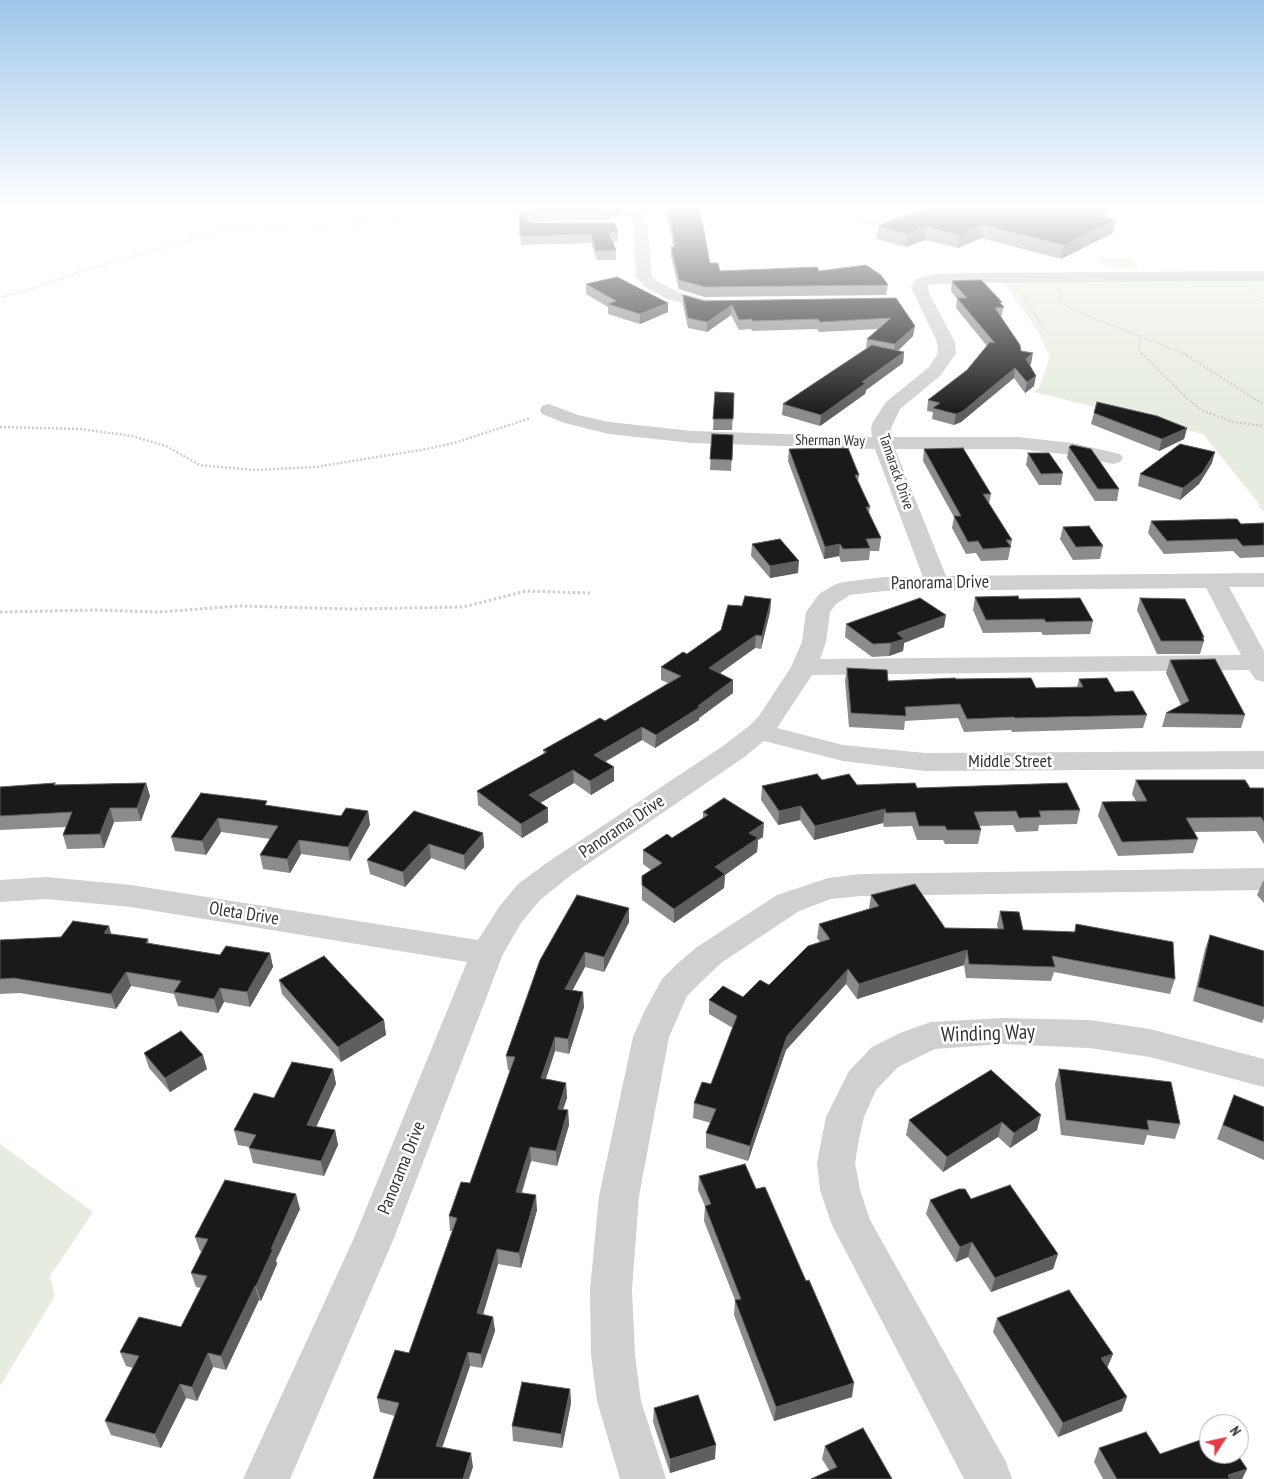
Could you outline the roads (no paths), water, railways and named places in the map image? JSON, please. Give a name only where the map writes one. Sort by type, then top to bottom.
[{"type":"street","points":[[644,276],[651,284],[666,294],[692,302],[739,305]]},
{"type":"street","points":[[905,301],[924,301],[919,287],[922,282],[935,279],[1261,276]]},
{"type":"street","name":"Tamarack Drive","points":[[924,301],[946,342],[947,353],[935,371],[889,411],[881,428],[883,443],[937,584]]},
{"type":"street","name":"Sherman Way","points":[[549,410],[589,423],[646,433],[743,439],[883,443],[1035,444],[1072,449],[1113,458]]},
{"type":"street","name":"Panorama Drive","points":[[266,1479],[374,1238],[487,953],[510,915],[534,888],[559,869],[733,752],[759,732],[779,706],[804,667],[814,642],[820,609],[827,599],[849,588],[875,584],[1264,580]]},
{"type":"street","points":[[804,667],[1261,668],[1214,581]]},
{"type":"street","name":"Middle Street","points":[[759,732],[843,753],[925,762],[1264,760]]},
{"type":"street","points":[[643,1479],[619,1401],[613,1355],[611,1290],[619,1196],[651,1036],[674,988],[690,972],[709,955],[788,903],[828,889],[871,885],[1264,879]]},
{"type":"street","name":"Oleta Drive","points":[[0,890],[46,888],[131,896],[487,953]]},
{"type":"street","name":"Winding Way","points":[[989,1479],[852,1225],[840,1190],[836,1163],[840,1140],[845,1117],[862,1081],[885,1058],[913,1042],[931,1036],[955,1032],[1003,1031],[1089,1034],[1150,1043],[1264,1072]]}]
